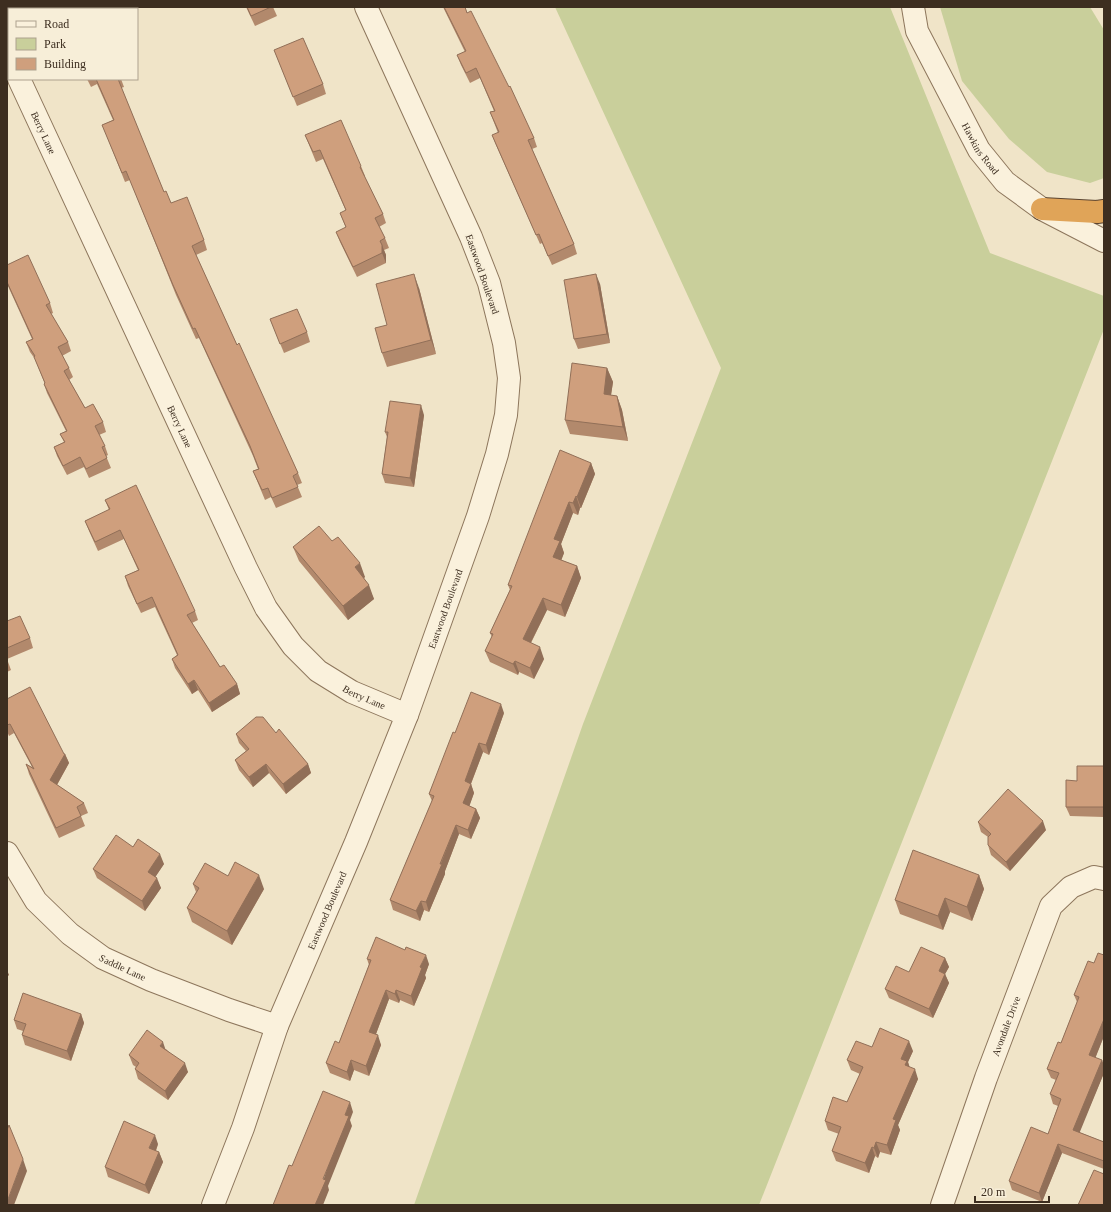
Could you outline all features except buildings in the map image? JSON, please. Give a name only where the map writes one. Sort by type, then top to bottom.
[{"type":"highway","points":[[1042,209],[1097,212],[1104,211]]},
{"type":"street","name":"Eastwood Boulevard","points":[[213,1205],[243,1128],[277,1026],[356,842],[407,715],[478,516],[497,454],[506,415],[508,378],[504,343],[498,313],[481,263],[471,237],[366,7]]},
{"type":"street","name":"Hawkins Road","points":[[913,7],[918,31],[979,150],[1005,182],[1042,209],[1104,241]]},
{"type":"street","name":"Berry Lane","points":[[19,80],[266,608],[293,646],[318,671],[352,692],[407,715]]},
{"type":"street","name":"Saddle Lane","points":[[7,853],[36,901],[70,934],[103,958],[151,980],[229,1010],[277,1026]]},
{"type":"street","name":"Avondale Drive","points":[[942,1205],[986,1078],[1051,906],[1071,887],[1094,877],[1104,879]]},
{"type":"green space","points":[[555,7],[890,7],[990,253],[1104,296],[1104,329],[759,1205],[414,1205],[583,724],[721,368]]},
{"type":"green space","points":[[940,7],[1090,7],[1104,30],[1104,178],[1090,183],[1047,172],[1009,139],[962,81]]}]
